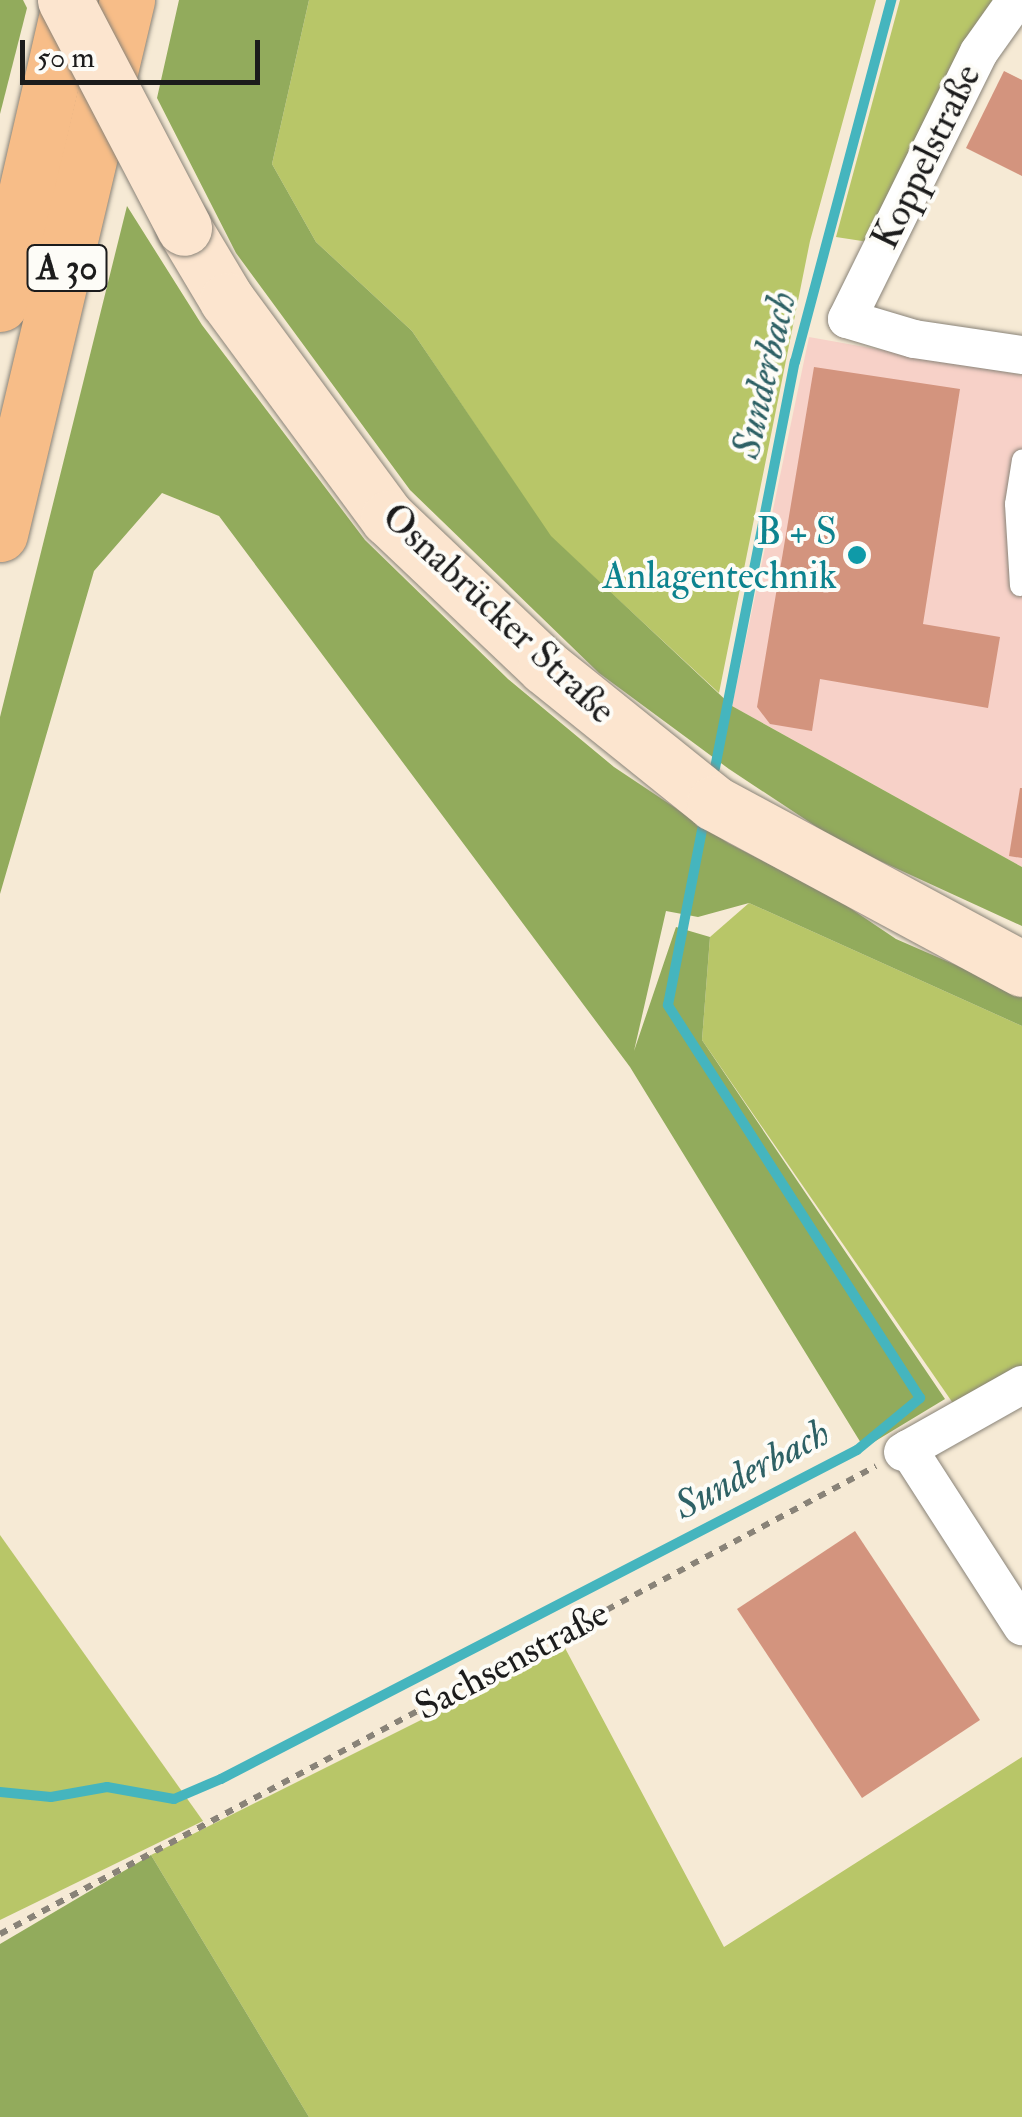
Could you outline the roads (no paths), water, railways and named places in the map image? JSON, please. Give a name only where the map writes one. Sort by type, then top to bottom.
[{"type":"highway","name":"A 30","points":[[0,304],[67,0]]},
{"type":"highway","name":"A 30","points":[[0,534],[127,0]]},
{"type":"main road","name":"Osnabrücker Straße","points":[[67,0],[184,228],[226,300],[388,518],[545,667],[714,803],[1022,968]]},
{"type":"street","name":"Koppelstraße","points":[[1016,0],[979,52],[847,318],[914,339],[1022,355]]},
{"type":"street","points":[[1022,1385],[905,1450],[1022,1626]]},
{"type":"lane","points":[[1020,586],[1015,504],[1022,460]]},
{"type":"waterway","name":"Sunderbach","points":[[715,768],[795,362],[891,0]]},
{"type":"waterway","name":"Sunderbach","points":[[0,1792],[51,1797],[107,1787],[174,1799],[221,1779],[857,1450],[920,1398],[668,1005],[704,819]]},
{"type":"place","name":"B + S Anlagentechnik","points":[[857,555]]}]
